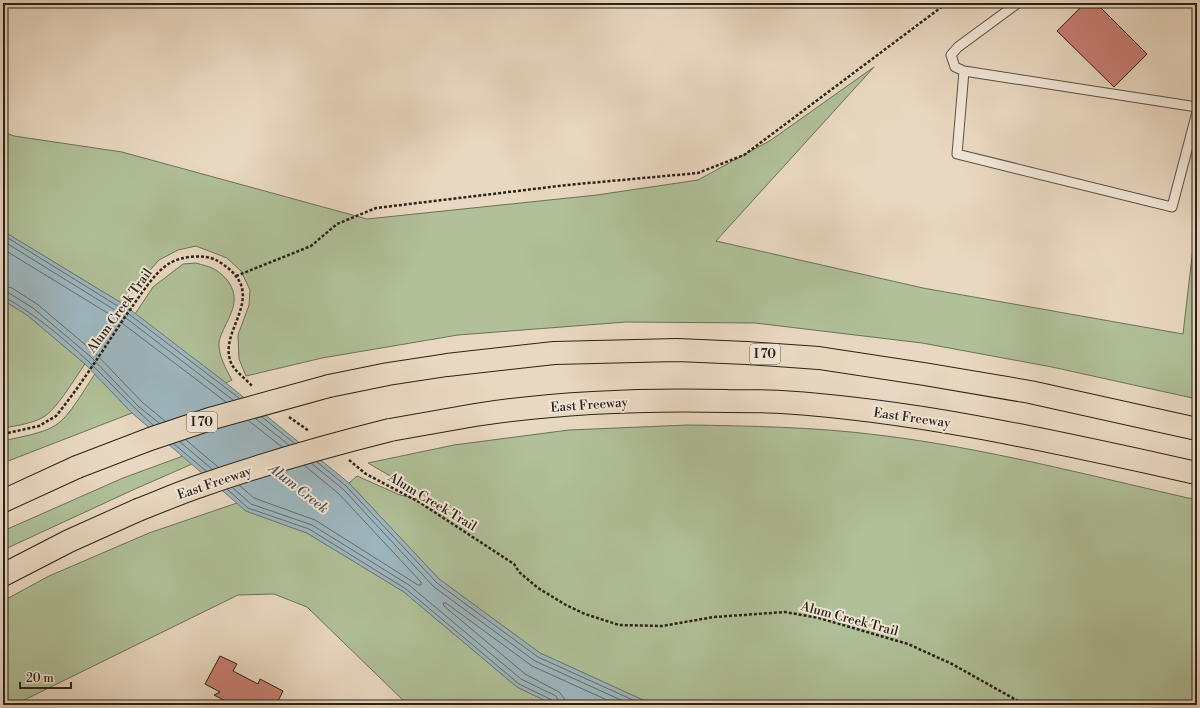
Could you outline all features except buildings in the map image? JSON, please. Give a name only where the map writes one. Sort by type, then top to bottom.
[{"type":"highway","name":"I 70","points":[[3,501],[77,467],[150,439],[213,418],[329,386],[447,364],[554,353],[669,350],[819,358],[1030,392],[1197,429]]},
{"type":"highway","name":"East Freeway","points":[[3,575],[68,541],[138,510],[200,486],[263,465],[326,446],[390,430],[476,415],[563,405],[684,400],[779,402],[908,416],[960,424],[1197,473]]},
{"type":"highway","points":[[3,488],[77,467]]},
{"type":"lane","points":[[1018,3],[958,47],[951,55],[954,67],[964,71],[1197,108]]},
{"type":"lane","points":[[964,71],[957,154],[1172,207],[1197,112]]},
{"type":"path","points":[[236,276],[311,246],[337,224],[376,208],[567,184],[698,173],[744,155],[947,3]]},
{"type":"path","name":"Alum Creek Trail","points":[[3,434],[39,426],[56,416],[143,291],[160,271],[170,263],[194,256],[212,258],[220,262],[236,276],[242,288],[243,301],[230,338],[229,352],[232,365],[257,392]]},
{"type":"path","points":[[286,415],[312,433]]},
{"type":"path","name":"Alum Creek Trail","points":[[343,456],[366,474],[419,502],[514,564],[520,572],[538,588],[566,605],[585,614],[620,625],[655,626],[714,618],[785,612],[820,618],[908,644],[952,664],[1018,700],[1034,705]]},
{"type":"green space","points":[[874,67],[716,241],[923,288],[1183,334],[1197,214],[1197,399],[1052,367],[922,343],[755,323],[626,322],[458,335],[322,358],[246,376],[239,359],[238,335],[249,305],[250,290],[241,271],[227,258],[196,246],[178,250],[159,260],[123,304],[3,231],[3,132],[14,136],[122,152],[367,219],[597,195],[698,180],[771,140]]},
{"type":"green space","points":[[196,263],[212,268],[220,273],[229,283],[234,294],[230,316],[219,342],[221,357],[232,380],[226,383],[135,314],[153,287],[183,264]]},
{"type":"green space","points":[[3,300],[27,315],[85,364],[61,399],[45,416],[30,422],[3,428]]},
{"type":"green space","points":[[95,374],[132,413],[3,463],[3,441],[37,433],[56,425],[72,409]]},
{"type":"green space","points":[[688,425],[759,426],[878,435],[958,447],[1038,463],[1197,500],[1197,705],[654,705],[540,653],[439,579],[349,483],[357,476],[400,495],[438,504],[368,463],[454,445],[569,430]]},
{"type":"green space","points":[[183,456],[192,464],[3,550],[3,531],[123,478]]},
{"type":"green space","points":[[237,503],[246,511],[307,533],[404,592],[517,687],[554,705],[408,705],[307,607],[274,594],[238,595],[14,705],[3,705],[3,601],[49,576],[149,533]]},
{"type":"water","name":"Alum Creek","points":[[3,231],[123,304],[226,383],[349,483],[439,579],[540,653],[654,705],[554,705],[517,687],[404,592],[307,533],[246,511],[132,413],[85,364],[27,315],[3,300]]}]
